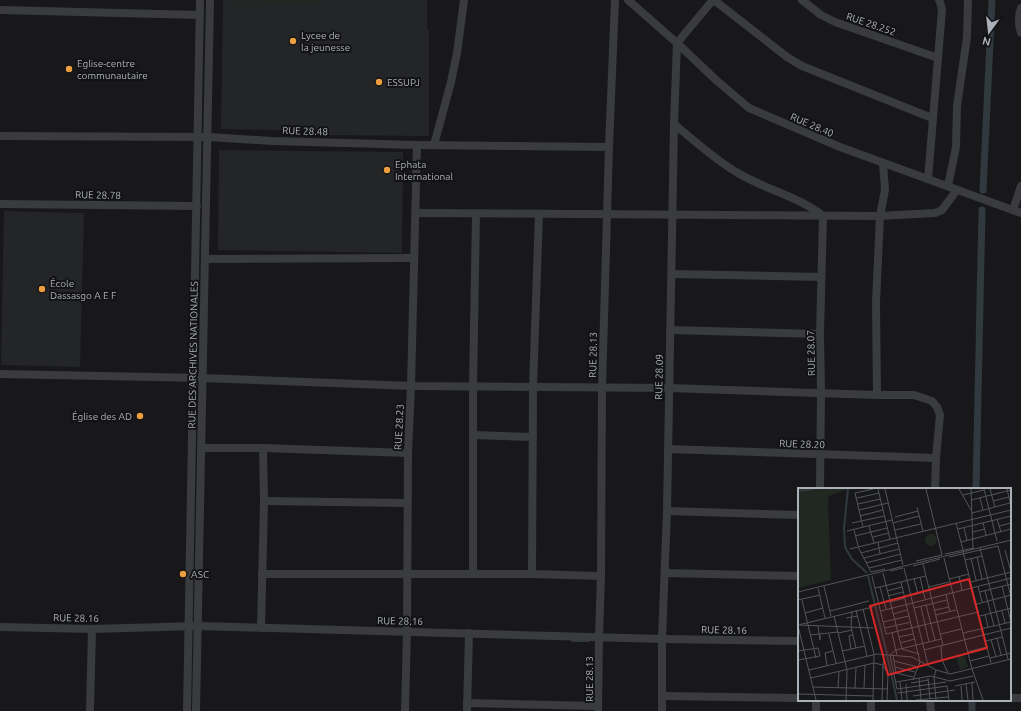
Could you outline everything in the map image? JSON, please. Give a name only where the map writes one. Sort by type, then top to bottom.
[{"type":"street","name":"RUE DES ARCHIVES NATIONALES","points":[[187,711],[200,0]]},
{"type":"street","name":"RUE DES ARCHIVES NATIONALES","points":[[196,711],[210,0]]},
{"type":"street","points":[[434,145],[451,82],[457,53],[464,0]]},
{"type":"street","name":"RUE 28.13","points":[[598,708],[602,576],[602,388],[615,0]]},
{"type":"street","name":"RUE 28.40","points":[[628,0],[678,43],[716,80],[749,108],[833,144],[1017,212]]},
{"type":"street","points":[[678,43],[714,0],[787,57],[802,66],[932,118]]},
{"type":"street","name":"RUE 28.252","points":[[802,0],[821,15],[835,22],[938,58]]},
{"type":"street","points":[[928,179],[942,10],[939,0]]},
{"type":"street","points":[[948,186],[956,147],[957,106],[967,37],[968,0]]},
{"type":"street","points":[[1021,8],[1018,17],[1021,33]]},
{"type":"street","points":[[0,10],[200,15]]},
{"type":"street","name":"RUE 28.09","points":[[662,711],[662,639],[667,511],[674,124],[678,43]]},
{"type":"street","points":[[674,124],[713,156],[738,173],[766,188],[812,207],[823,216]]},
{"type":"street","name":"RUE 28.48","points":[[0,136],[208,137],[280,141],[417,145],[609,148]]},
{"type":"street","name":"RUE 28.23","points":[[406,711],[408,575],[407,503],[417,145]]},
{"type":"street","points":[[877,395],[876,302],[880,216],[884,190],[883,163]]},
{"type":"street","points":[[1017,212],[1021,186]]},
{"type":"street","points":[[416,213],[880,216],[935,213],[942,210],[957,190]]},
{"type":"street","name":"RUE 28.78","points":[[0,204],[197,206]]},
{"type":"street","points":[[473,573],[473,387],[476,214]]},
{"type":"street","points":[[532,574],[533,387],[539,214]]},
{"type":"street","name":"RUE 28.07","points":[[820,488],[822,393],[820,334],[823,216]]},
{"type":"street","points":[[205,259],[414,258]]},
{"type":"street","points":[[672,274],[821,277]]},
{"type":"street","points":[[670,330],[820,334]]},
{"type":"street","points":[[0,374],[203,378],[411,386],[669,388],[914,395],[932,401],[937,407],[940,415],[935,488]]},
{"type":"street","points":[[473,435],[533,436]]},
{"type":"street","points":[[202,448],[263,448],[408,453]]},
{"type":"street","points":[[261,628],[264,501],[263,448]]},
{"type":"street","name":"RUE 28.20","points":[[668,449],[936,458]]},
{"type":"street","points":[[264,501],[407,503]]},
{"type":"street","points":[[667,511],[798,515]]},
{"type":"street","points":[[262,574],[408,575],[473,573],[602,576]]},
{"type":"street","points":[[665,573],[798,576]]},
{"type":"street","name":"RUE 28.16","points":[[0,627],[92,629],[198,626],[599,636],[662,639],[798,641]]},
{"type":"street","points":[[90,711],[92,629]]},
{"type":"street","points":[[469,633],[467,707],[598,708]]},
{"type":"street","points":[[662,696],[798,698]]},
{"type":"street","points":[[930,701],[931,711]]},
{"type":"shaded area","points":[[223,0],[427,0],[427,29],[429,30],[429,136],[329,135],[329,131],[221,129]]},
{"type":"shaded area","points":[[319,0],[319,3],[235,1]]},
{"type":"shaded area","points":[[219,150],[403,152],[402,253],[218,250]]},
{"type":"shaded area","name":"École Dassasgo A E F","points":[[4,211],[84,213],[80,367],[1,365]]},
{"type":"waterway","points":[[983,190],[992,0]]},
{"type":"waterway","points":[[976,488],[982,210]]},
{"type":"waterway","points":[[572,641],[589,641]]},
{"type":"waterway","points":[[972,701],[972,711]]},
{"type":"place","name":"Lycee de la jeunesse","points":[[293,41]]},
{"type":"place","name":"Eglise-centre communautaire","points":[[69,69]]},
{"type":"place","name":"ESSUPJ","points":[[379,82]]},
{"type":"place","name":"Ephata International","points":[[387,170]]},
{"type":"place","name":"École Dassasgo A E F","points":[[42,289]]},
{"type":"place","name":"Église des AD","points":[[140,416]]},
{"type":"place","name":"ASC","points":[[183,574]]}]
